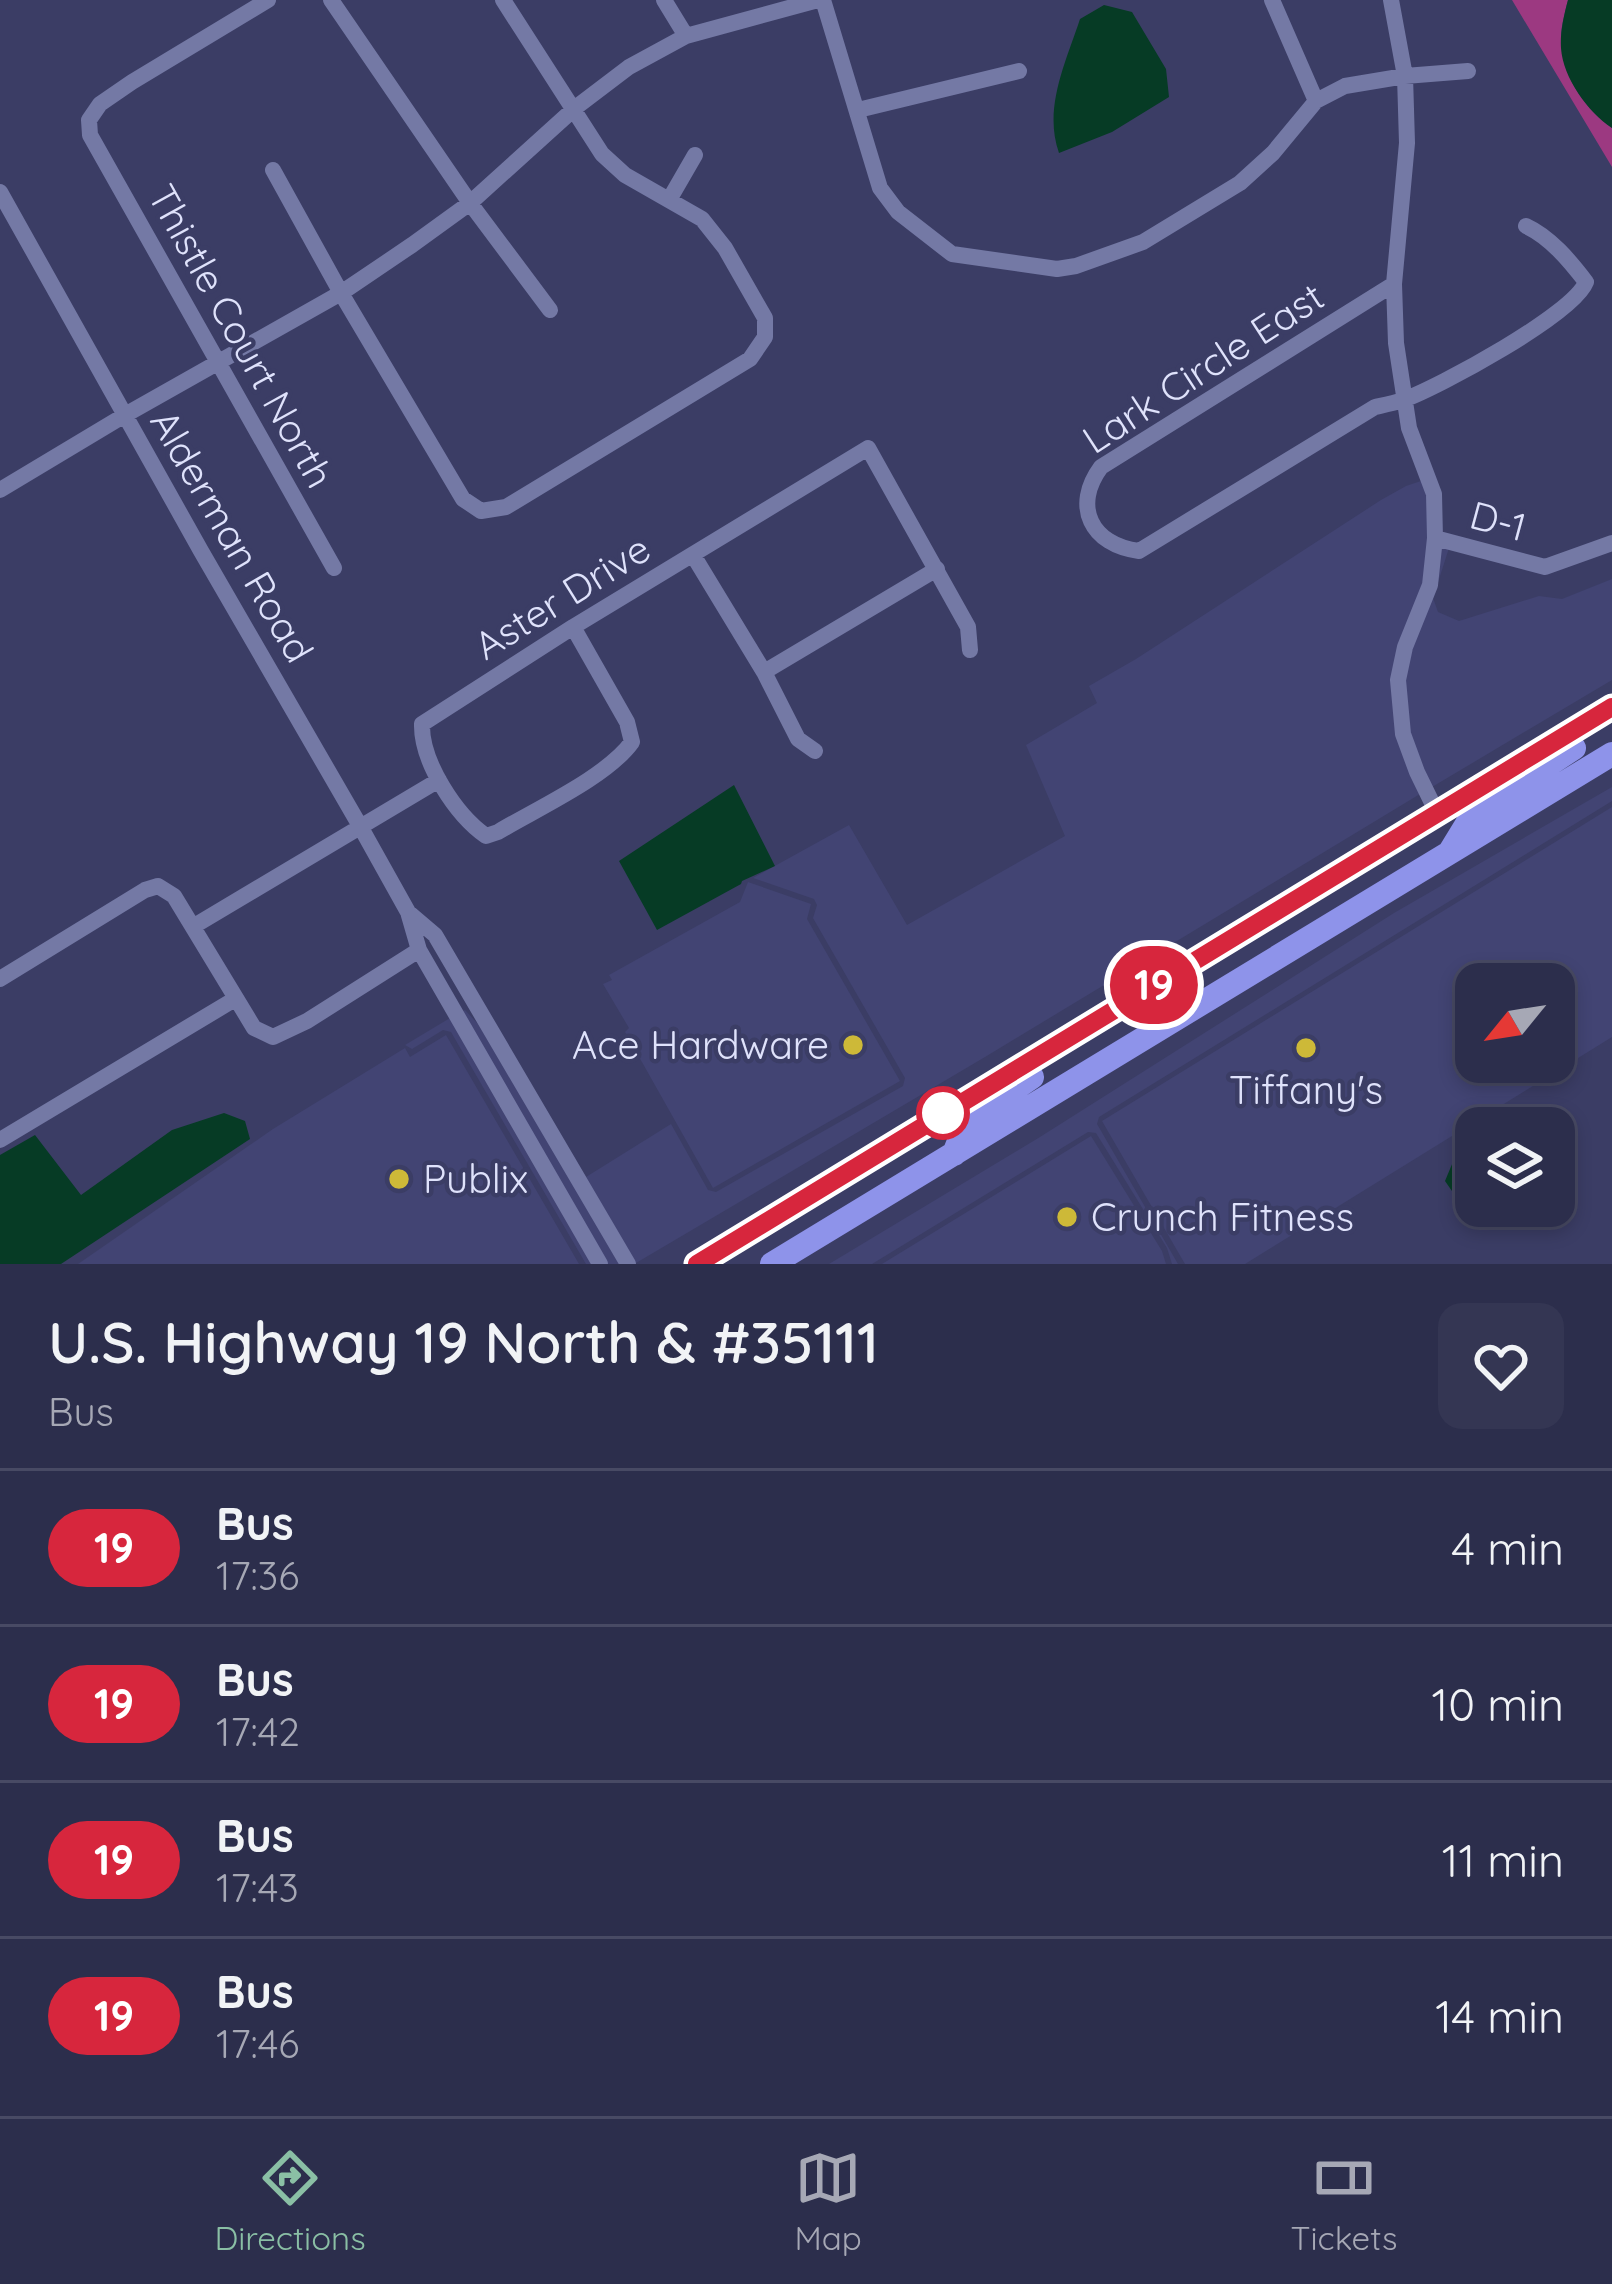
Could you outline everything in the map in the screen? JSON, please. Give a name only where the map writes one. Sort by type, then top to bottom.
[{"type":"highway","points":[[697,1264],[1612,706]]},
{"type":"highway","points":[[1450,853],[1473,814],[1612,725]]},
{"type":"highway","points":[[772,1264],[1605,755]]},
{"type":"highway","points":[[954,1154],[972,1118],[1185,984],[1219,946]]},
{"type":"street","name":"Thistle Court North","points":[[268,0],[100,104],[88,120],[90,135],[334,568]]},
{"type":"street","points":[[331,0],[470,203],[550,310]]},
{"type":"street","points":[[273,170],[463,499],[481,511],[506,507],[750,359],[765,337],[766,318],[724,248],[702,219],[625,175],[602,154],[503,0]]},
{"type":"street","points":[[664,0],[686,35]]},
{"type":"street","points":[[0,490],[340,292],[470,203],[574,107],[629,67],[686,35],[820,0],[880,188],[898,212],[952,254],[1058,268],[1143,242],[1240,183],[1274,153],[1316,101],[1345,86],[1468,71]]},
{"type":"street","points":[[1272,0],[1316,101]]},
{"type":"street","points":[[1391,0],[1406,76],[1407,142],[1394,284],[1396,344],[1409,428],[1433,494],[1435,538],[1430,585],[1405,647],[1398,680],[1403,734],[1437,813]]},
{"type":"street","points":[[858,110],[1019,71]]},
{"type":"street","points":[[669,200],[695,154]]},
{"type":"street","name":"Alderman Road","points":[[0,192],[408,912],[419,950],[600,1264]]},
{"type":"street","points":[[1404,399],[1452,377],[1550,318],[1582,293],[1586,282],[1575,267],[1539,232],[1526,226]]},
{"type":"street","name":"Lark Circle East","points":[[1394,284],[1101,466],[1090,481],[1088,513],[1103,540],[1138,551],[1375,407],[1404,399]]},
{"type":"street","name":"Aster Drive","points":[[440,780],[424,748],[422,724],[868,448],[938,569]]},
{"type":"street","name":"D-1","points":[[1435,538],[1545,567],[1612,543]]},
{"type":"street","points":[[693,555],[764,672],[798,740],[815,751]]},
{"type":"street","points":[[764,672],[938,569],[968,626],[970,650]]},
{"type":"street","points":[[194,926],[440,780],[465,821],[486,836],[622,756],[632,742],[627,722],[573,627]]},
{"type":"street","points":[[0,979],[158,886],[174,896],[254,1028],[273,1037],[307,1021],[419,950]]},
{"type":"street","name":"Alderman Road","points":[[408,912],[435,935],[628,1264]]},
{"type":"street","points":[[0,1140],[235,999]]},
{"type":"shaded area","points":[[1512,0],[1568,0],[1561,33],[1565,64],[1583,100],[1612,128],[1612,167]]},
{"type":"shaded area","points":[[1568,0],[1612,0],[1612,128],[1586,104],[1566,71],[1561,42]]},
{"type":"shaded area","points":[[1104,5],[1132,12],[1166,69],[1169,97],[1112,132],[1059,153],[1054,119],[1063,68],[1080,19]]},
{"type":"shaded area","points":[[1421,481],[1427,496],[1428,538],[1423,584],[1398,646],[1391,681],[1420,794],[636,1263],[586,1177],[671,1124],[708,1190],[716,1192],[903,1086],[905,1078],[813,918],[814,899],[753,878],[849,825],[907,925],[1065,836],[1026,745],[1097,703],[1089,686],[1381,500]]},
{"type":"shaded area","points":[[1441,546],[1449,548],[1433,598],[1438,612],[1459,621],[1539,596],[1562,599],[1612,579],[1612,680],[1432,787],[1409,732],[1404,680]]},
{"type":"shaded area","points":[[734,785],[775,866],[657,930],[619,861]]},
{"type":"shaded area","points":[[1612,787],[1612,801],[1099,1117],[1097,1124],[1178,1264],[1172,1264],[1167,1248],[1096,1133],[1088,1132],[872,1264],[829,1264],[1394,913]]},
{"type":"shaded area","points":[[1612,807],[1612,1037],[1575,1060],[1575,963],[1455,963],[1455,1083],[1538,1083],[1499,1107],[1455,1107],[1455,1134],[1245,1264],[1185,1264],[1102,1121]]},
{"type":"shaded area","points":[[748,882],[811,904],[807,919],[900,1081],[713,1188],[603,984],[612,980],[609,975],[740,902]]},
{"type":"shaded area","points":[[465,1010],[478,1024],[621,1264],[608,1264]]},
{"type":"shaded area","points":[[450,1018],[592,1264],[586,1264],[451,1032],[443,1030],[412,1049],[405,1045]]},
{"type":"shaded area","points":[[446,1035],[579,1264],[78,1264],[273,1129],[405,1048],[410,1057]]},
{"type":"shaded area","points":[[224,1113],[245,1121],[250,1139],[61,1264],[0,1264],[0,1155],[35,1135],[81,1195],[172,1130]]},
{"type":"shaded area","points":[[1091,1136],[1166,1264],[882,1264]]},
{"type":"shaded area","points":[[1455,1157],[1455,1195],[1445,1181]]},
{"type":"bus line","name":"19","points":[[697,1264],[1612,707]]},
{"type":"place","name":"Ace Hardware","points":[[853,1045]]},
{"type":"place","name":"Tiffany's","points":[[1306,1048]]},
{"type":"place","name":"Publix","points":[[399,1179]]},
{"type":"place","name":"Crunch Fitness","points":[[1067,1217]]}]
